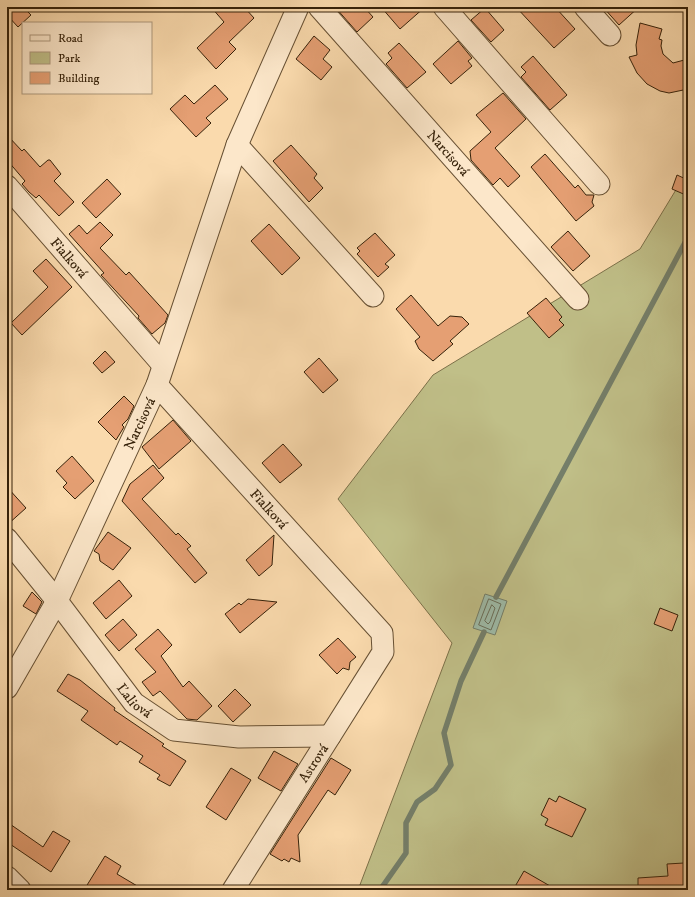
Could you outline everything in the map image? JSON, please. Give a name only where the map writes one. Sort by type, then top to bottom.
[{"type":"street","name":"Narcisová","points":[[7,688],[58,601],[157,385],[237,145],[298,7]]},
{"type":"street","name":"Narcisová","points":[[319,7],[578,299]]},
{"type":"street","points":[[444,7],[599,184]]},
{"type":"street","points":[[585,7],[610,35]]},
{"type":"street","points":[[237,145],[373,296]]},
{"type":"street","name":"Fialková","points":[[7,186],[163,365]]},
{"type":"street","name":"Fialková","points":[[157,385],[382,633]]},
{"type":"street","name":"Ľaliová","points":[[7,539],[58,601],[134,703],[174,730],[239,737],[330,736]]},
{"type":"street","name":"Astrová","points":[[234,890],[383,652],[382,633]]},
{"type":"street","points":[[7,877],[20,890]]},
{"type":"green space","points":[[688,170],[688,890],[358,890],[452,643],[338,499],[433,375],[640,249]]},
{"type":"water","points":[[485,594],[507,601],[495,635],[473,628]]},
{"type":"building","points":[[7,7],[23,7],[31,15],[18,27],[7,15]]},
{"type":"building","points":[[211,7],[244,7],[254,18],[229,42],[236,49],[216,69],[197,48],[224,22]]},
{"type":"building","points":[[335,7],[364,7],[373,17],[357,32]]},
{"type":"building","points":[[381,7],[425,7],[400,29]]},
{"type":"building","points":[[516,7],[555,7],[575,29],[554,48]]},
{"type":"building","points":[[603,7],[639,7],[619,25]]},
{"type":"building","points":[[485,8],[504,30],[491,42],[471,20]]},
{"type":"building","points":[[640,23],[662,29],[659,39],[662,40],[661,46],[663,54],[673,63],[688,59],[688,89],[669,93],[660,91],[647,84],[637,73],[629,57],[637,55],[636,45]]},
{"type":"building","points":[[314,36],[330,50],[323,59],[332,67],[321,80],[296,59]]},
{"type":"building","points":[[458,41],[472,58],[468,61],[472,66],[451,84],[433,64]]},
{"type":"building","points":[[399,43],[426,72],[407,88],[386,64],[392,58],[388,53]]},
{"type":"building","points":[[533,56],[567,95],[550,110],[521,77],[526,72],[521,67]]},
{"type":"building","points":[[215,85],[228,99],[206,118],[211,123],[196,137],[170,109],[185,95],[194,104]]},
{"type":"building","points":[[503,93],[526,119],[495,148],[520,176],[508,187],[500,178],[493,185],[471,160],[470,151],[491,132],[476,115]]},
{"type":"building","points":[[7,135],[22,151],[24,149],[40,167],[50,160],[61,174],[54,181],[74,202],[59,216],[39,195],[36,198],[22,184],[25,181],[7,160]]},
{"type":"building","points":[[291,145],[317,174],[314,178],[323,188],[309,202],[273,161]]},
{"type":"building","points":[[545,154],[575,188],[578,185],[586,195],[594,195],[592,202],[594,206],[576,221],[531,167]]},
{"type":"building","points":[[677,175],[688,180],[688,196],[672,189]]},
{"type":"building","points":[[107,179],[121,194],[96,218],[82,203]]},
{"type":"building","points":[[100,222],[113,235],[100,248],[126,275],[129,272],[168,315],[165,323],[152,334],[138,318],[139,316],[101,275],[104,273],[69,234],[79,225],[87,234]]},
{"type":"building","points":[[269,224],[300,258],[282,275],[251,241]]},
{"type":"building","points":[[568,231],[590,256],[573,271],[551,247]]},
{"type":"building","points":[[375,233],[395,255],[385,264],[389,267],[378,277],[357,254],[360,251],[357,248]]},
{"type":"building","points":[[46,259],[72,287],[22,335],[11,323],[48,287],[33,271]]},
{"type":"building","points":[[411,295],[438,326],[450,316],[462,317],[469,324],[450,341],[453,344],[433,361],[419,349],[415,341],[420,337],[396,309]]},
{"type":"building","points":[[546,298],[562,317],[559,320],[564,325],[549,338],[527,313]]},
{"type":"building","points":[[105,351],[115,362],[102,373],[93,363]]},
{"type":"building","points":[[319,358],[338,380],[323,393],[304,372]]},
{"type":"building","points":[[124,396],[134,406],[128,419],[122,425],[124,427],[116,440],[98,422]]},
{"type":"building","points":[[173,420],[191,441],[159,469],[142,447]]},
{"type":"building","points":[[283,444],[302,465],[280,483],[262,463]]},
{"type":"building","points":[[72,456],[94,481],[75,499],[63,487],[67,483],[56,471]]},
{"type":"building","points":[[153,465],[164,478],[142,499],[176,535],[178,533],[191,546],[187,549],[207,573],[195,583],[122,501],[130,484]]},
{"type":"building","points":[[7,487],[26,508],[7,525]]},
{"type":"building","points":[[108,532],[131,548],[113,570],[100,561],[99,554],[94,551]]},
{"type":"building","points":[[274,535],[272,565],[259,576],[246,560]]},
{"type":"building","points":[[119,580],[132,596],[106,619],[93,603]]},
{"type":"building","points":[[32,592],[42,602],[36,614],[23,606]]},
{"type":"building","points":[[248,599],[277,602],[240,633],[225,614],[239,603],[241,605]]},
{"type":"building","points":[[660,608],[678,615],[672,631],[654,624]]},
{"type":"building","points":[[123,619],[137,635],[119,651],[105,635]]},
{"type":"building","points":[[158,629],[172,645],[161,656],[183,687],[189,681],[212,706],[197,720],[187,719],[160,691],[153,696],[142,682],[156,672],[135,649]]},
{"type":"building","points":[[338,638],[356,657],[350,662],[349,670],[343,668],[337,674],[319,655]]},
{"type":"building","points":[[68,674],[80,680],[115,708],[114,710],[164,744],[162,746],[186,761],[170,786],[157,779],[160,775],[139,762],[143,756],[120,741],[117,745],[81,720],[88,711],[57,691]]},
{"type":"building","points":[[235,689],[251,705],[233,722],[218,706]]},
{"type":"building","points":[[274,751],[298,764],[281,791],[258,778]]},
{"type":"building","points":[[331,758],[351,770],[335,795],[328,790],[298,835],[300,862],[291,858],[289,862],[284,859],[282,861],[270,854]]},
{"type":"building","points":[[231,768],[251,780],[226,820],[206,807]]},
{"type":"building","points":[[559,796],[586,809],[572,837],[545,825],[548,819],[541,815],[549,798],[556,802]]},
{"type":"building","points":[[7,822],[43,847],[53,831],[70,841],[51,872],[7,842]]},
{"type":"building","points":[[105,856],[121,866],[117,874],[144,890],[84,890]]},
{"type":"building","points":[[684,863],[686,890],[638,890],[638,878],[668,876],[667,864]]},
{"type":"building","points":[[524,871],[557,890],[513,890]]},
{"type":"waterway","points":[[496,597],[688,237]]},
{"type":"waterway","points":[[380,890],[406,853],[406,823],[417,802],[435,789],[451,765],[444,733],[461,681],[484,632]]}]
